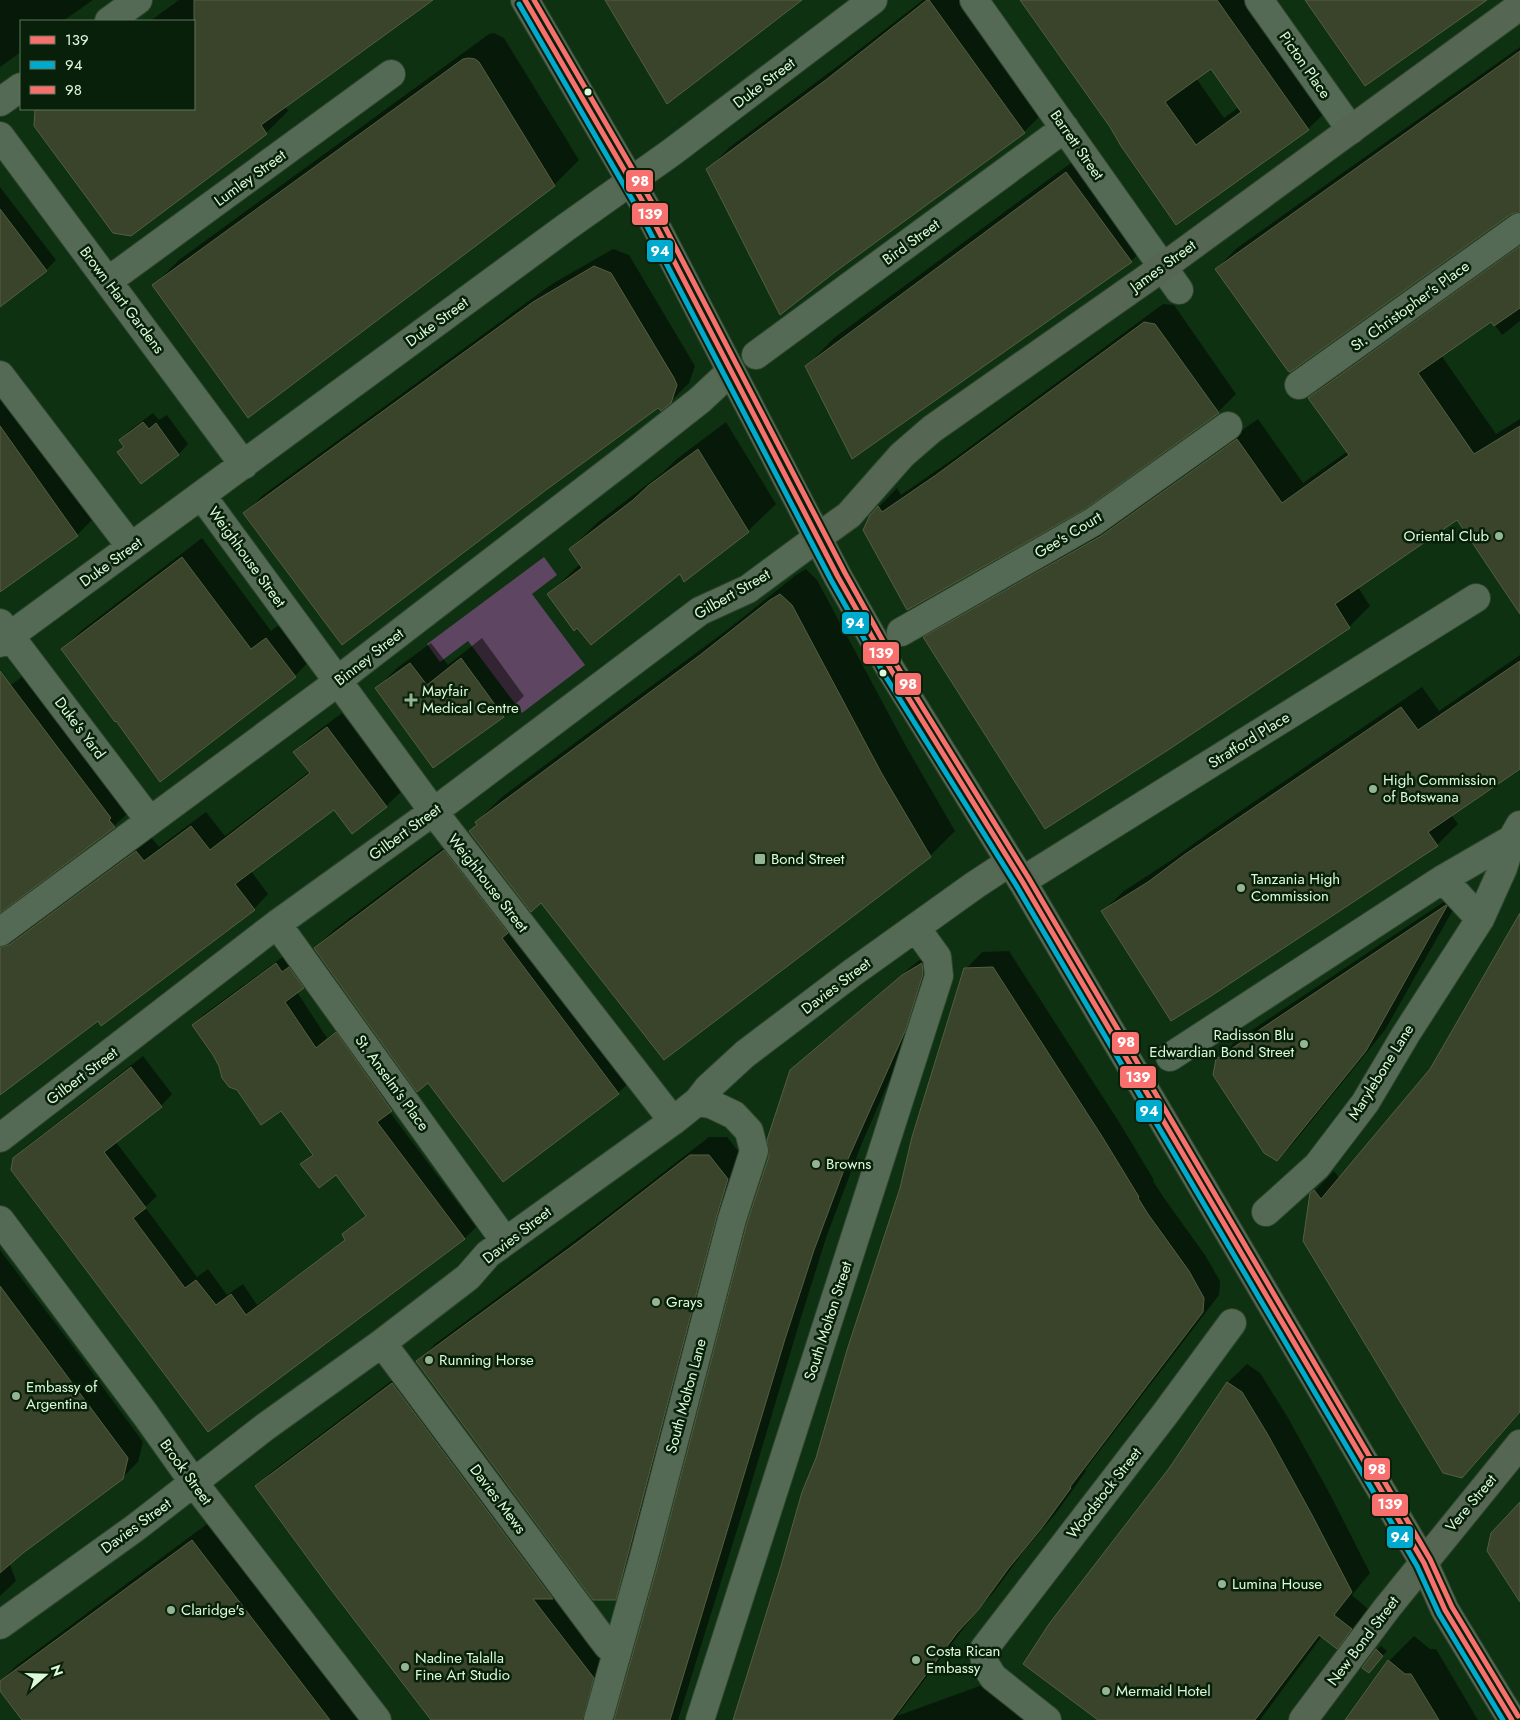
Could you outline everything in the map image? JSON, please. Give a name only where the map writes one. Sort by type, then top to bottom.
[{"type":"main road","points":[[526,0],[632,180],[838,578],[1016,872],[1424,1563],[1445,1610],[1512,1720]]},
{"type":"main road","name":"James Street","points":[[818,538],[849,515],[902,454],[932,429],[1163,267],[1520,6]]},
{"type":"main road","name":"Vere Street","points":[[1424,1563],[1520,1444]]},
{"type":"main road","name":"New Bond Street","points":[[1304,1720],[1387,1608],[1424,1563]]},
{"type":"street","points":[[110,20],[138,0]]},
{"type":"street","name":"Duke Street","points":[[3,634],[202,496],[565,228],[672,152],[873,0]]},
{"type":"street","name":"Barrett Street","points":[[974,0],[1057,134],[1163,267],[1179,290]]},
{"type":"street","name":"Picton Place","points":[[1259,0],[1351,130]]},
{"type":"street","name":"Lumley Street","points":[[108,281],[391,74]]},
{"type":"street","points":[[0,102],[20,87]]},
{"type":"street","name":"Bird Street","points":[[756,355],[1057,134]]},
{"type":"street","name":"Brown Hart Gardens","points":[[0,136],[244,465]]},
{"type":"street","name":"St. Christopher's Place","points":[[1299,385],[1520,227]]},
{"type":"street","name":"Binney Street","points":[[0,932],[337,681],[629,456],[700,400],[730,372]]},
{"type":"street","points":[[0,375],[131,547]]},
{"type":"street","name":"Gee's Court","points":[[901,632],[1093,522],[1228,426]]},
{"type":"street","name":"Weighhouse Street","points":[[202,496],[433,812],[673,1121]]},
{"type":"street","name":"Gilbert Street","points":[[0,1138],[278,924],[433,812],[700,610],[748,589],[818,538]]},
{"type":"street","name":"Stratford Place","points":[[1016,872],[1476,598]]},
{"type":"street","name":"Duke's Yard","points":[[3,634],[150,821]]},
{"type":"street","name":"Marylebone Lane","points":[[1170,1057],[1516,832]]},
{"type":"street","name":"Marylebone Lane","points":[[1266,1212],[1317,1166],[1365,1103],[1406,1034],[1480,919],[1503,868],[1516,832]]},
{"type":"street","name":"Davies Street","points":[[0,1626],[135,1528],[265,1426],[382,1344],[468,1277],[488,1254],[673,1121],[698,1101],[708,1088],[745,1054],[916,928],[1016,872]]},
{"type":"street","points":[[1443,880],[1480,919]]},
{"type":"street","name":"St. Anselm's Place","points":[[278,924],[506,1241]]},
{"type":"street","name":"South Molton Street","points":[[700,1720],[939,976],[937,957],[916,928]]},
{"type":"street","name":"South Molton Lane","points":[[598,1720],[643,1560],[732,1219],[754,1151],[749,1131],[734,1116],[713,1105],[698,1101]]},
{"type":"street","name":"Brook Street","points":[[0,1220],[145,1414],[194,1483],[377,1720]]},
{"type":"street","name":"Woodstock Street","points":[[1047,1720],[992,1677],[985,1664],[984,1649],[1166,1414],[1232,1323]]},
{"type":"street","name":"Davies Mews","points":[[382,1344],[598,1633],[608,1646],[616,1651]]},
{"type":"shaded area","points":[[544,557],[557,575],[532,594],[585,665],[522,713],[468,641],[440,662],[427,644]]},
{"type":"building","points":[[194,0],[433,0],[261,125],[267,134],[131,236],[113,233],[34,126],[35,110],[195,110]]},
{"type":"building","points":[[605,0],[802,0],[667,104]]},
{"type":"building","points":[[929,0],[1025,133],[835,272],[780,315],[706,169],[827,79]]},
{"type":"building","points":[[1020,0],[1217,0],[1309,130],[1176,225],[1110,127]],"holes":[[[1211,69],[1241,112],[1196,145],[1165,102]]]},
{"type":"building","points":[[1305,0],[1487,0],[1365,86]]},
{"type":"building","points":[[1520,51],[1520,212],[1511,214],[1290,372],[1288,371],[1215,269]]},
{"type":"building","points":[[469,58],[479,62],[555,186],[248,418],[152,285],[463,59]]},
{"type":"building","points":[[1066,172],[1132,262],[852,459],[805,366]]},
{"type":"building","points":[[0,209],[47,271],[0,307]]},
{"type":"building","points":[[1520,246],[1520,308],[1494,326],[1491,322],[1418,373],[1474,454],[1520,426],[1520,614],[1457,520],[1335,604],[1350,628],[1168,750],[1045,829],[923,637],[1101,536],[1237,439],[1282,503],[1349,455],[1308,398]]},
{"type":"building","points":[[594,266],[611,273],[674,378],[677,385],[671,403],[661,411],[658,408],[546,490],[342,645],[243,513],[533,302]]},
{"type":"building","points":[[1144,322],[1155,324],[1219,413],[1085,509],[907,610],[863,530],[870,515],[878,506],[882,512],[936,475]]},
{"type":"building","points":[[143,422],[149,429],[156,423],[179,455],[141,484],[117,452],[124,447],[119,440]]},
{"type":"building","points":[[0,426],[78,536],[0,592]]},
{"type":"building","points":[[698,449],[749,532],[684,582],[680,574],[591,645],[577,628],[574,631],[547,594],[582,568],[569,549],[633,500],[649,485]]},
{"type":"building","points":[[182,557],[251,649],[266,638],[296,677],[160,782],[61,649]]},
{"type":"building","points":[[780,594],[792,605],[882,774],[931,857],[664,1060],[541,903],[531,912],[469,831],[477,825],[475,822]]},
{"type":"building","points":[[461,658],[504,717],[433,768],[375,688],[410,663],[427,685]]},
{"type":"building","points":[[1520,661],[1520,769],[1428,832],[1438,846],[1171,1021],[1101,911],[1148,882],[1184,855],[1401,707],[1418,730]]},
{"type":"building","points":[[0,671],[111,818],[109,820],[115,827],[0,913]]},
{"type":"building","points":[[327,727],[387,807],[352,834],[334,810],[235,884],[255,910],[101,1026],[98,1021],[0,1095],[0,947],[9,945],[136,851],[144,861],[191,826],[210,850],[310,773],[293,752]]},
{"type":"building","points":[[444,850],[508,933],[502,938],[619,1094],[503,1182],[428,1083],[417,1092],[314,948]]},
{"type":"building","name":"Radisson Blu Edwardian Bond Street","points":[[1446,905],[1366,1051],[1277,1161],[1264,1153],[1213,1075],[1216,1059]]},
{"type":"building","points":[[1520,913],[1520,1412],[1462,1478],[1443,1473],[1303,1241],[1310,1193],[1314,1190],[1321,1199],[1430,1069]]},
{"type":"building","points":[[276,963],[282,972],[289,967],[304,988],[285,1002],[316,1048],[336,1032],[392,1111],[377,1122],[465,1239],[208,1432],[11,1170],[13,1158],[131,1067],[162,1107],[104,1152],[146,1208],[133,1218],[185,1288],[196,1280],[216,1305],[231,1294],[246,1315],[345,1240],[342,1234],[366,1216],[336,1175],[319,1188],[300,1164],[313,1155],[281,1111],[261,1125],[237,1090],[229,1087],[222,1078],[219,1066],[213,1055],[192,1025]]},
{"type":"building","points":[[922,963],[923,974],[906,1029],[848,1159],[814,1250],[785,1339],[670,1720],[614,1720],[658,1564],[747,1223],[769,1156],[767,1140],[790,1070],[902,975]]},
{"type":"building","points":[[993,967],[1103,1138],[1148,1214],[1189,1271],[1204,1298],[1203,1312],[1070,1487],[1041,1529],[1008,1569],[979,1609],[957,1633],[892,1720],[733,1720],[802,1492],[816,1458],[847,1350],[900,1188],[912,1137],[964,968]]},
{"type":"building","points":[[690,1155],[709,1155],[728,1179],[616,1600],[593,1600],[416,1361],[579,1241]]},
{"type":"building","points":[[0,1286],[128,1458],[123,1479],[23,1553],[0,1573]]},
{"type":"building","points":[[1227,1382],[1242,1392],[1268,1435],[1352,1592],[1334,1615],[1352,1629],[1337,1649],[1319,1635],[1255,1720],[1098,1720],[1023,1664],[1049,1624],[1170,1467]]},
{"type":"building","points":[[392,1383],[553,1599],[533,1599],[594,1678],[583,1720],[431,1720],[329,1587],[255,1486]]},
{"type":"building","points":[[1520,1502],[1520,1602],[1487,1551],[1491,1533]]},
{"type":"building","name":"Claridge's","points":[[192,1540],[330,1720],[22,1720],[0,1691],[0,1681]]},
{"type":"building","points":[[1376,1649],[1383,1656],[1369,1673],[1362,1668]]},
{"type":"building","points":[[1388,1660],[1405,1674],[1411,1674],[1439,1720],[1345,1720]]},
{"type":"transit line","name":"139","points":[[525,0],[647,209],[838,577],[891,670],[1022,881],[1424,1563],[1445,1610],[1512,1720]]},
{"type":"transit line","name":"98","points":[[534,0],[654,206],[845,573],[897,666],[1028,877],[1430,1559],[1452,1607],[1518,1716]]},
{"type":"transit line","name":"94","points":[[519,4],[640,213],[831,580],[884,674],[1016,885],[1417,1566],[1439,1614],[1503,1720]]},
{"type":"place","name":"Oriental Club","points":[[1499,536]]},
{"type":"place","name":"Mayfair Medical Centre","points":[[411,700]]},
{"type":"place","name":"High Commission of Botswana","points":[[1373,789]]},
{"type":"place","name":"Bond Street","points":[[760,859]]},
{"type":"place","name":"Tanzania High Commission","points":[[1241,888]]},
{"type":"place","name":"Radisson Blu Edwardian Bond Street","points":[[1304,1044]]},
{"type":"place","name":"Browns","points":[[816,1164]]},
{"type":"place","name":"Grays","points":[[656,1302]]},
{"type":"place","name":"Running Horse","points":[[429,1360]]},
{"type":"place","name":"Embassy of Argentina","points":[[16,1396]]},
{"type":"place","name":"Lumina House","points":[[1222,1584]]},
{"type":"place","name":"Claridge's","points":[[171,1610]]},
{"type":"place","name":"Costa Rican Embassy","points":[[916,1660]]},
{"type":"place","name":"Nadine Talalla Fine Art Studio","points":[[405,1667]]},
{"type":"place","name":"Mermaid Hotel","points":[[1106,1691]]}]
